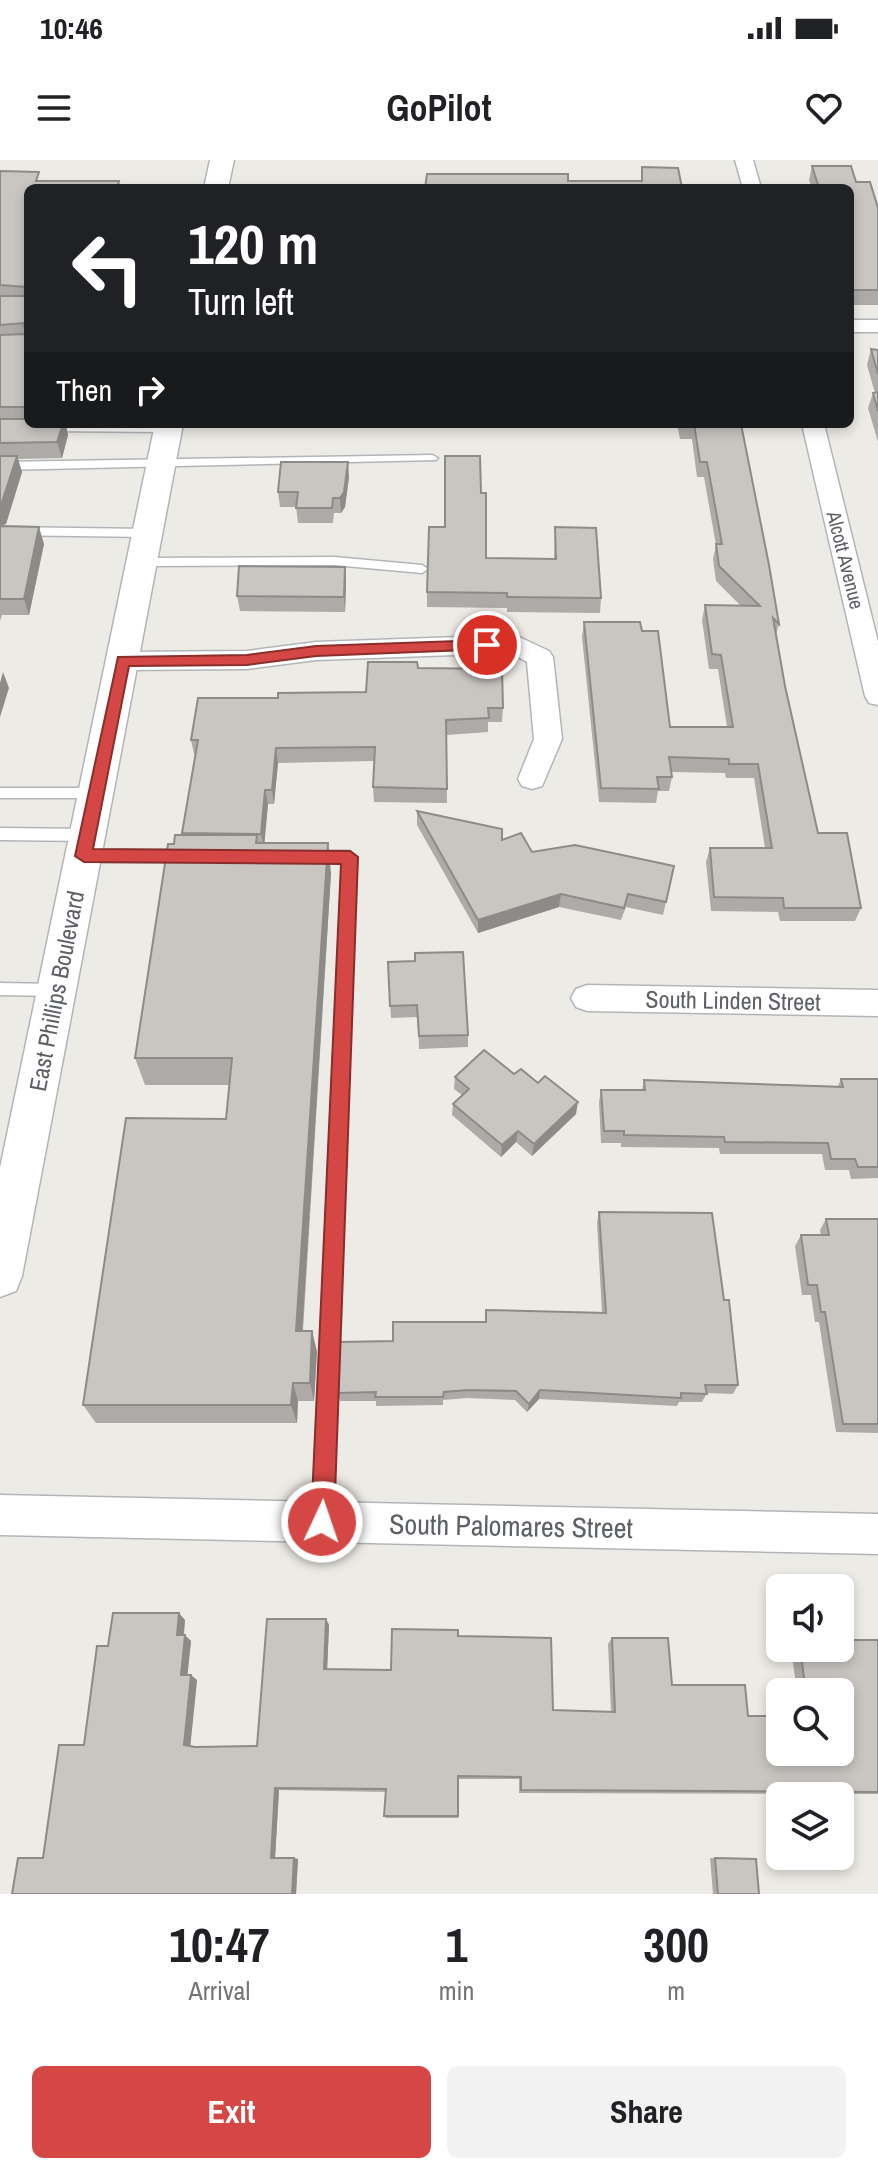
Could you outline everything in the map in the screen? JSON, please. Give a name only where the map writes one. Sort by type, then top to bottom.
[{"type":"street","points":[[217,184],[222,160]]},
{"type":"street","points":[[744,160],[751,184]]},
{"type":"street","points":[[854,326],[878,326]]},
{"type":"street","name":"Alcott Avenue","points":[[814,428],[878,696]]},
{"type":"street","name":"East Phillips Boulevard","points":[[0,1276],[9,1178],[56,990],[167,438]]},
{"type":"street","points":[[123,661],[247,660],[316,651],[515,644],[540,657],[548,739],[532,779]]},
{"type":"street","name":"South Linden Street","points":[[587,998],[878,1003]]},
{"type":"street","name":"South Palomares Street","points":[[0,1515],[878,1534]]},
{"type":"lane","points":[[37,428],[432,458]]},
{"type":"lane","points":[[0,466],[167,438]]},
{"type":"lane","points":[[0,531],[146,548],[422,569]]},
{"type":"lane","points":[[0,793],[96,793]]},
{"type":"lane","points":[[0,834],[211,856]]},
{"type":"lane","points":[[288,857],[350,857],[322,1522]]},
{"type":"lane","points":[[0,989],[56,990]]},
{"type":"building","points":[[812,166],[851,166],[856,182],[870,182],[878,208],[878,290],[854,290],[854,184],[818,184]]},
{"type":"building","points":[[642,167],[678,168],[681,184],[426,184],[427,174],[568,174],[568,181],[642,181]]},
{"type":"building","points":[[0,171],[39,172],[36,181],[119,181],[118,184],[24,184],[24,287],[0,285]]},
{"type":"building","points":[[0,296],[24,296],[24,323],[0,325]]},
{"type":"building","points":[[24,334],[24,407],[0,407],[0,335]]},
{"type":"building","points":[[871,349],[878,350],[878,374]]},
{"type":"building","points":[[878,392],[878,411],[873,393]]},
{"type":"building","points":[[0,419],[24,419],[24,428],[62,428],[57,442],[0,443]]},
{"type":"building","points":[[695,428],[742,428],[779,624],[773,618],[785,686],[818,833],[847,833],[861,908],[784,908],[783,898],[714,897],[710,848],[772,848],[758,764],[729,764],[729,759],[669,757],[672,777],[657,777],[659,789],[601,788],[584,622],[640,622],[642,631],[658,631],[670,727],[733,727],[721,655],[712,654],[705,605],[760,606],[719,566],[716,544],[722,544],[707,462],[700,462]]},
{"type":"building","points":[[0,456],[17,456],[0,508]]},
{"type":"building","points":[[445,456],[480,456],[481,493],[486,493],[486,558],[556,559],[555,527],[596,528],[601,598],[427,592],[429,527],[445,527]]},
{"type":"building","points":[[281,462],[348,462],[344,492],[340,498],[333,498],[332,508],[296,508],[298,492],[278,492]]},
{"type":"building","points":[[0,526],[39,527],[24,599],[0,599]]},
{"type":"building","points":[[239,566],[345,567],[344,597],[237,596]]},
{"type":"building","points":[[368,662],[417,662],[418,668],[502,669],[503,708],[488,708],[489,718],[446,720],[447,789],[373,787],[375,747],[276,748],[272,790],[265,790],[261,834],[182,833],[198,740],[191,740],[198,698],[278,698],[278,693],[366,692]]},
{"type":"building","points":[[417,811],[502,829],[502,840],[521,833],[532,852],[575,845],[674,866],[666,902],[628,894],[624,908],[561,894],[478,920]]},
{"type":"building","points":[[175,835],[257,835],[256,843],[328,843],[296,1331],[312,1331],[310,1383],[293,1383],[291,1405],[83,1405],[126,1118],[226,1119],[232,1058],[135,1058],[168,844],[174,844]]},
{"type":"building","points":[[463,952],[468,1035],[419,1036],[417,1005],[390,1006],[388,962],[415,961],[415,953]]},
{"type":"building","points":[[484,1050],[514,1074],[521,1069],[538,1083],[545,1076],[578,1102],[534,1144],[518,1131],[502,1145],[453,1104],[469,1089],[455,1077]]},
{"type":"building","points":[[841,1079],[878,1079],[878,1167],[858,1167],[855,1159],[831,1159],[828,1143],[725,1142],[724,1137],[624,1135],[624,1131],[604,1131],[601,1090],[645,1090],[644,1080],[843,1087]]},
{"type":"building","points":[[599,1212],[712,1213],[724,1300],[729,1300],[738,1385],[705,1385],[707,1394],[681,1393],[681,1398],[540,1390],[529,1404],[516,1391],[468,1390],[444,1392],[443,1397],[375,1397],[376,1392],[338,1393],[340,1342],[393,1341],[393,1322],[486,1322],[486,1310],[606,1313]]},
{"type":"building","points":[[826,1219],[878,1219],[878,1424],[843,1424],[825,1312],[821,1312],[817,1285],[808,1285],[801,1235],[829,1235]]},
{"type":"building","points":[[113,1613],[179,1613],[177,1635],[185,1635],[181,1675],[191,1675],[184,1745],[195,1747],[257,1746],[267,1619],[326,1619],[324,1669],[391,1670],[392,1629],[458,1630],[458,1636],[551,1638],[553,1710],[615,1712],[612,1638],[668,1638],[672,1685],[745,1685],[748,1716],[766,1716],[766,1766],[854,1766],[854,1678],[804,1678],[802,1662],[854,1662],[854,1640],[878,1640],[878,1792],[854,1792],[854,1782],[766,1782],[766,1791],[521,1790],[521,1777],[458,1776],[458,1816],[384,1816],[386,1789],[275,1788],[271,1858],[294,1858],[292,1894],[12,1894],[18,1858],[43,1858],[59,1745],[84,1745],[97,1646],[108,1646]]},
{"type":"building","points":[[715,1858],[756,1859],[759,1894],[718,1894]]},
{"type":"route","points":[[322,1522],[350,857],[84,856],[123,661],[247,660],[316,651],[487,645]]}]
